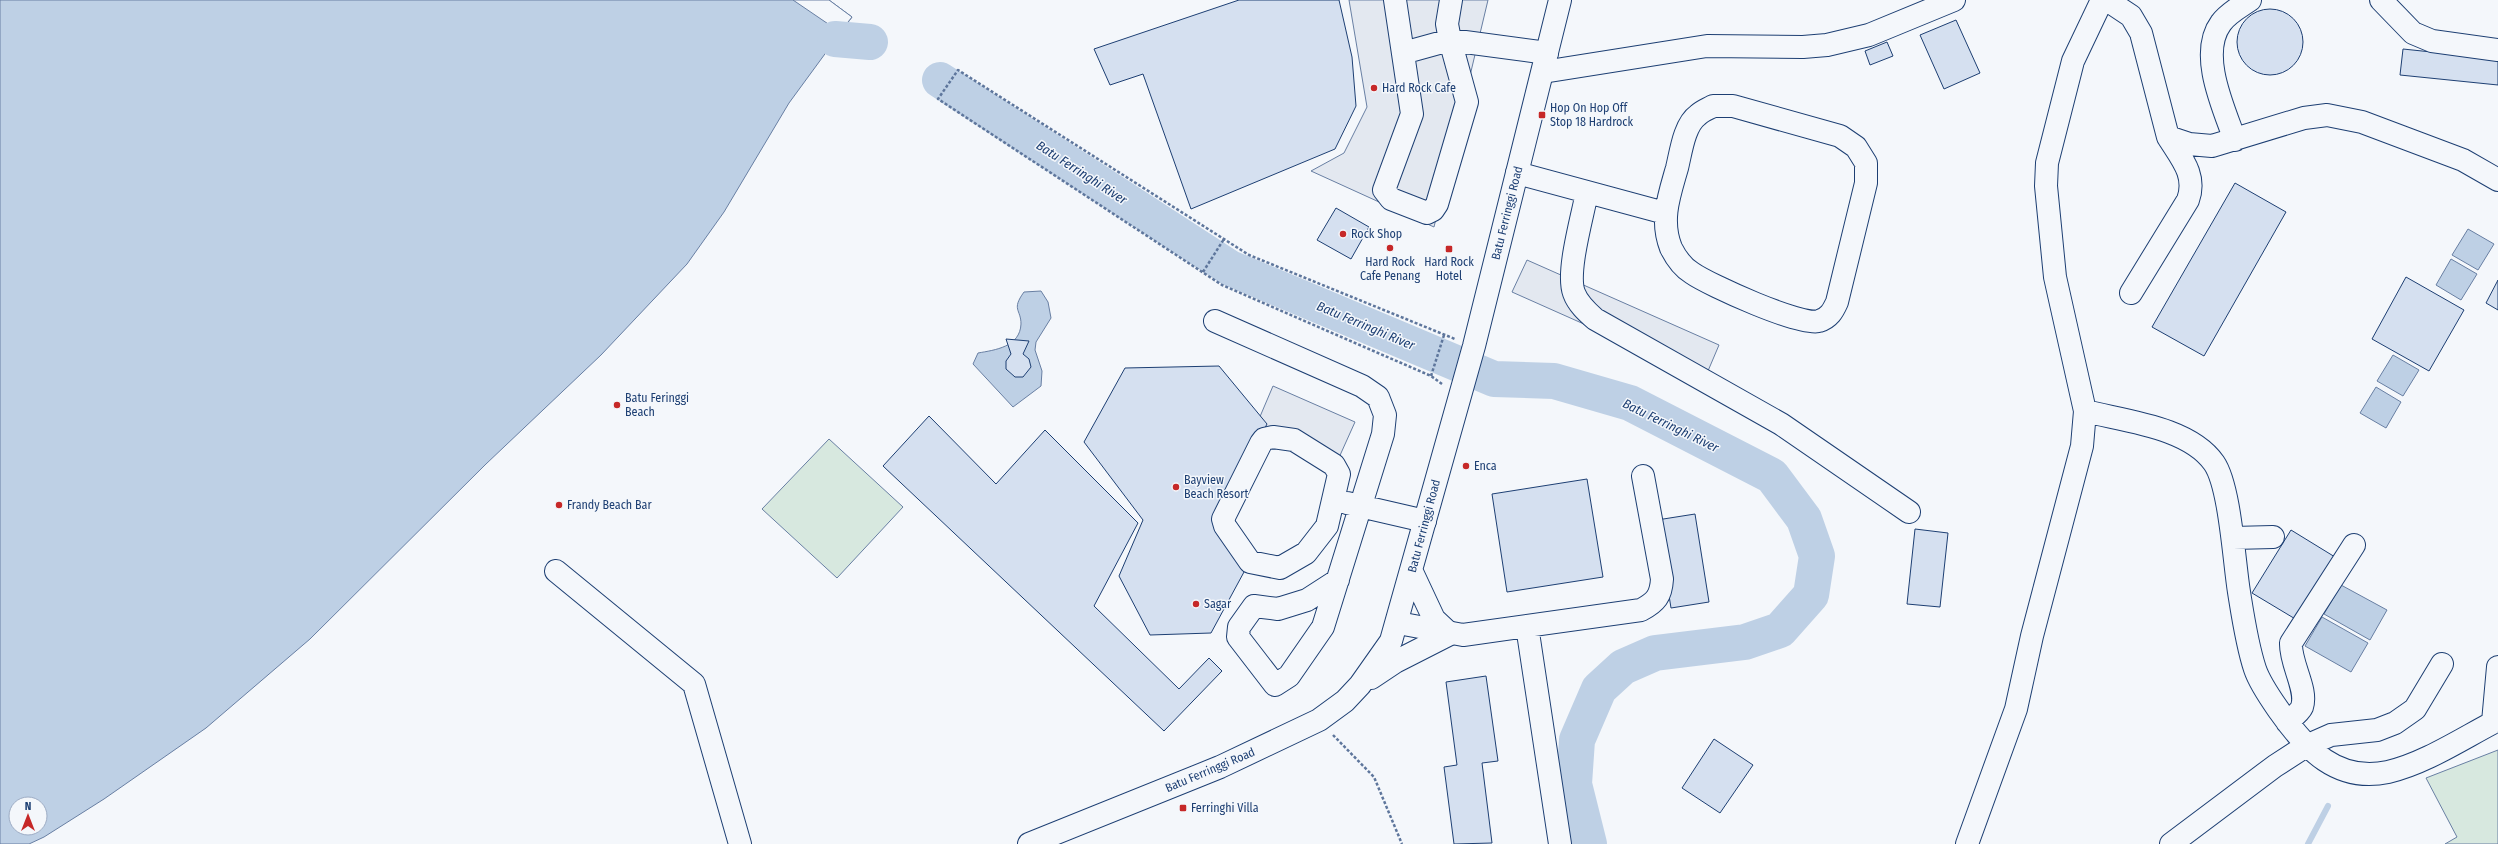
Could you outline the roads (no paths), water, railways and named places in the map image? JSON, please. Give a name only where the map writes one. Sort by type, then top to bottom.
[{"type":"main road","points":[[1395,0],[1412,114],[1384,190],[1391,200],[1427,213],[1433,210],[1437,204],[1467,102],[1447,24],[1450,0]]},
{"type":"main road","name":"Batu Ferringgi Road","points":[[1029,844],[1220,767],[1319,720],[1345,701],[1360,685],[1391,641],[1398,623],[1462,392],[1560,0]]},
{"type":"main road","points":[[1403,53],[1450,40],[1545,62],[1707,46],[1803,47],[1827,45],[1869,36],[1954,0]]},
{"type":"main road","points":[[1967,844],[2016,709],[2032,636],[2082,446],[2085,411],[2055,277],[2046,186],[2047,163],[2073,60],[2102,0]]},
{"type":"main road","points":[[2107,0],[2135,8],[2168,137],[2190,172],[2192,191],[2131,293]]},
{"type":"main road","points":[[2235,140],[2219,98],[2212,59],[2214,41],[2220,24],[2250,0]]},
{"type":"main road","points":[[2381,0],[2412,34],[2432,41],[2498,50]]},
{"type":"main road","points":[[1714,106],[1733,106],[1840,136],[1856,147],[1866,164],[1866,183],[1838,302],[1830,315],[1818,322],[1804,321],[1727,292],[1692,273],[1679,262],[1672,248],[1666,231],[1664,213],[1686,132],[1696,115],[1714,106]]},
{"type":"main road","points":[[2168,137],[2189,144],[2212,146],[2304,118],[2327,115],[2347,118],[2463,160],[2498,180]]},
{"type":"main road","points":[[1517,173],[1664,213]]},
{"type":"main road","points":[[1587,192],[1572,269],[1574,293],[1582,308],[1595,319],[1781,424],[1909,512]]},
{"type":"main road","points":[[1216,321],[1362,386],[1378,398],[1385,415],[1383,434],[1361,506],[1338,580],[1323,628],[1289,676],[1275,684],[1238,637],[1239,628],[1254,606],[1278,609],[1307,600],[1338,580]]},
{"type":"main road","points":[[2085,411],[2174,433],[2203,450],[2214,464],[2221,479],[2233,538],[2239,592],[2256,670],[2271,699],[2306,746],[2340,769],[2363,773],[2387,772],[2425,758],[2496,721],[2498,667]]},
{"type":"main road","points":[[1268,437],[1294,440],[1334,465],[1338,469],[1339,479],[1334,499],[1327,526],[1306,553],[1280,568],[1250,562],[1224,522],[1224,515],[1261,443],[1268,437]]},
{"type":"main road","points":[[1398,623],[1450,634],[1463,635],[1641,610],[1653,604],[1661,593],[1662,579],[1643,476]]},
{"type":"main road","points":[[1334,499],[1426,520]]},
{"type":"main road","points":[[2233,538],[2273,537]]},
{"type":"main road","points":[[2287,722],[2302,708],[2303,696],[2290,654],[2291,643],[2354,545]]},
{"type":"main road","points":[[556,571],[694,684],[740,844]]},
{"type":"main road","points":[[1412,572],[1434,618],[1450,634]]},
{"type":"main road","points":[[1527,626],[1560,844]]},
{"type":"main road","points":[[1360,685],[1395,662],[1450,634]]},
{"type":"main road","points":[[2171,844],[2275,766],[2306,746],[2330,735],[2377,730],[2395,723],[2415,709],[2442,664]]},
{"type":"water","points":[[0,0],[829,0],[852,17],[789,103],[724,212],[687,264],[601,355],[486,464],[310,639],[206,728],[104,799],[48,834],[48,796],[8,796],[8,836],[46,836],[29,844],[0,844]]},
{"type":"water","points":[[2468,229],[2494,244],[2478,270],[2452,255]]},
{"type":"water","points":[[2451,259],[2477,274],[2461,300],[2436,285]]},
{"type":"water","points":[[1041,291],[1048,302],[1051,318],[1036,342],[1035,350],[1042,371],[1041,386],[1013,407],[973,364],[978,353],[999,349],[1006,346],[1016,338],[1020,332],[1021,324],[1017,306],[1020,298],[1024,292]]},
{"type":"water","points":[[2393,355],[2419,370],[2403,396],[2377,381]]},
{"type":"water","points":[[2376,387],[2401,402],[2386,428],[2360,413]]},
{"type":"water","points":[[2341,585],[2387,610],[2370,640],[2324,614]]},
{"type":"water","points":[[2322,617],[2368,643],[2351,672],[2305,646]]},
{"type":"waterway","name":"Batu Ferringhi River","points":[[835,39],[870,42]]},
{"type":"waterway","name":"Batu Ferringhi River","points":[[940,80],[1230,268],[1494,379],[1554,381],[1630,403],[1772,476],[1804,519],[1817,556],[1811,595],[1780,630],[1745,642],[1655,653],[1623,667],[1599,689],[1577,740],[1574,784],[1589,844]]},
{"type":"waterway","points":[[2308,844],[2328,806]]},
{"type":"place","name":"Hard Rock Cafe","points":[[1374,88]]},
{"type":"place","name":"Hop On Hop Off Stop 18 Hardrock","points":[[1542,115]]},
{"type":"place","name":"Rock Shop","points":[[1343,234]]},
{"type":"place","name":"Hard Rock Cafe Penang","points":[[1390,248]]},
{"type":"place","name":"Hard Rock Hotel","points":[[1449,249]]},
{"type":"place","name":"Batu Feringgi Beach","points":[[617,405]]},
{"type":"place","name":"Enca","points":[[1466,466]]},
{"type":"place","name":"Bayview Beach Resort","points":[[1176,487]]},
{"type":"place","name":"Frandy Beach Bar","points":[[559,505]]},
{"type":"place","name":"Sagar","points":[[1196,604]]},
{"type":"place","name":"Ferringhi Villa","points":[[1183,808]]}]
